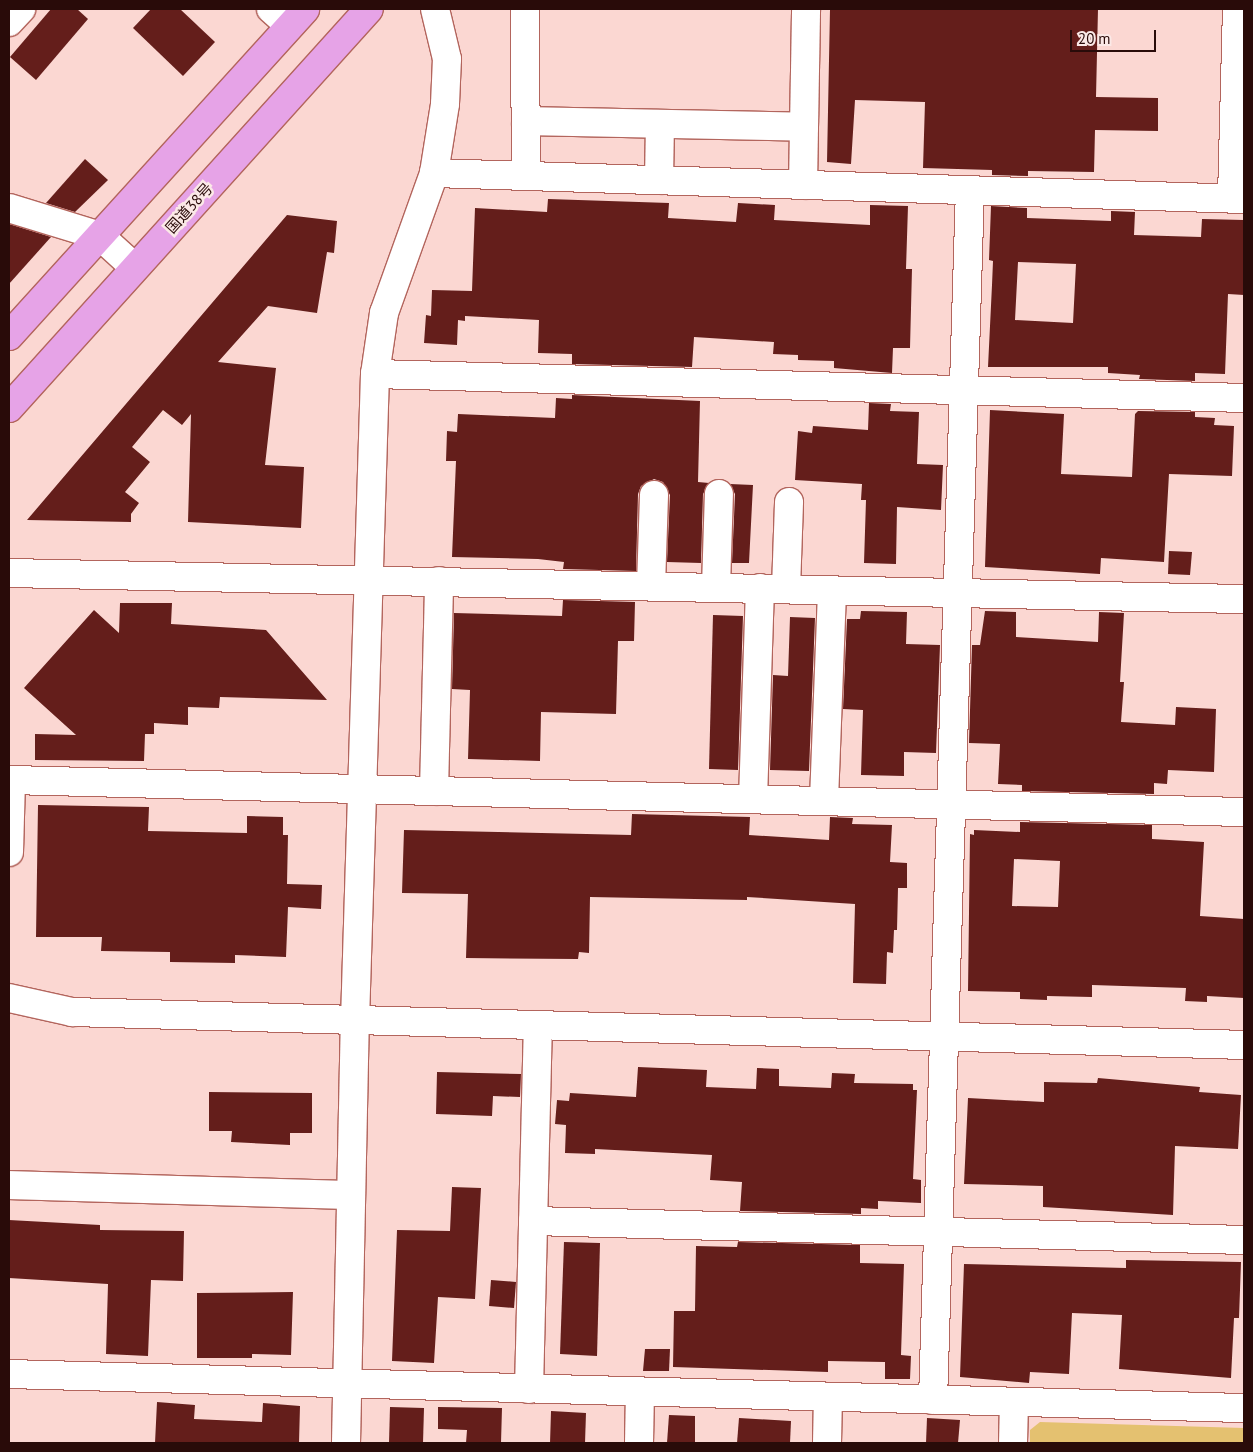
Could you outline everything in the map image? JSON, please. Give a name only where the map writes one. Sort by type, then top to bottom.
[{"type":"highway","name":"国道38号","points":[[9,408],[370,9]]},
{"type":"highway","points":[[9,336],[100,236],[289,14]]},
{"type":"street","points":[[9,22],[21,9]]},
{"type":"street","points":[[346,1443],[355,1021],[364,790],[368,579],[375,374],[384,313],[434,173],[445,104],[447,59],[435,9]]},
{"type":"street","points":[[525,9],[526,175]]},
{"type":"street","points":[[803,185],[806,9]]},
{"type":"street","points":[[434,173],[1238,199],[1237,9]]},
{"type":"street","points":[[526,121],[804,127]]},
{"type":"street","points":[[659,180],[660,124]]},
{"type":"street","points":[[933,1400],[970,191]]},
{"type":"street","points":[[9,208],[100,236],[135,268]]},
{"type":"street","points":[[375,374],[1244,398]]},
{"type":"street","points":[[716,587],[719,494]]},
{"type":"street","points":[[651,586],[654,495]]},
{"type":"street","points":[[753,799],[773,588],[789,502]]},
{"type":"street","points":[[9,573],[368,579],[1244,599]]},
{"type":"street","points":[[434,791],[438,581]]},
{"type":"street","points":[[824,800],[832,590]]},
{"type":"street","points":[[9,852],[12,780],[1244,812]]},
{"type":"street","points":[[10,1000],[72,1012],[1244,1045]]},
{"type":"street","points":[[528,1389],[538,1025]]},
{"type":"street","points":[[9,1185],[352,1196]]},
{"type":"street","points":[[533,1221],[1244,1240]]},
{"type":"street","points":[[9,1374],[1244,1408]]},
{"type":"street","points":[[638,1443],[640,1392]]},
{"type":"street","points":[[827,1443],[828,1397]]},
{"type":"street","points":[[1013,1443],[1014,1403]]},
{"type":"shaded area","points":[[1040,1422],[1244,1428],[1244,1443],[1030,1443],[1030,1430]]},
{"type":"building","points":[[51,9],[77,9],[88,19],[36,80],[10,57]]},
{"type":"building","points":[[151,9],[180,9],[215,42],[183,76],[133,28]]},
{"type":"building","points":[[830,9],[1098,9],[1096,97],[1158,98],[1158,131],[1095,130],[1094,172],[1028,171],[1028,176],[992,175],[992,170],[923,168],[925,102],[855,100],[851,164],[827,162]]},
{"type":"building","points":[[85,159],[108,180],[75,212],[46,203]]},
{"type":"building","points":[[548,199],[669,203],[668,218],[736,222],[738,203],[775,205],[774,220],[870,225],[870,205],[908,206],[906,269],[912,269],[910,348],[893,348],[892,373],[834,368],[834,361],[798,360],[798,355],[773,354],[774,342],[694,337],[692,367],[572,364],[572,354],[538,353],[539,320],[465,316],[465,321],[458,320],[457,345],[424,343],[426,315],[431,316],[432,290],[472,291],[475,208],[547,212]]},
{"type":"building","points":[[991,206],[1027,208],[1027,218],[1111,221],[1111,211],[1135,212],[1134,235],[1201,237],[1202,219],[1244,220],[1244,295],[1228,294],[1225,374],[1195,373],[1195,381],[1139,379],[1140,375],[1108,373],[1108,367],[988,367],[993,261],[989,260]],"holes":[[[1018,262],[1076,264],[1073,323],[1015,320]]]},
{"type":"building","points":[[287,215],[337,221],[334,253],[327,252],[317,313],[268,306],[218,362],[276,368],[265,465],[304,467],[301,528],[188,522],[191,414],[182,425],[163,410],[132,447],[150,462],[125,492],[139,503],[131,514],[131,522],[27,520]]},
{"type":"building","points":[[9,224],[51,237],[9,284]]},
{"type":"building","points":[[572,395],[700,401],[698,482],[709,483],[703,494],[701,563],[667,562],[670,495],[663,482],[654,479],[641,486],[638,494],[636,571],[563,569],[564,562],[538,559],[452,557],[456,461],[446,461],[447,431],[457,432],[458,414],[555,418],[556,398],[572,399]]},
{"type":"building","points":[[869,403],[891,404],[890,411],[919,412],[917,464],[943,465],[941,510],[897,507],[896,564],[864,563],[866,500],[861,500],[862,484],[795,480],[798,431],[812,433],[813,426],[868,430]]},
{"type":"building","points":[[990,410],[1064,414],[1061,474],[1132,477],[1135,414],[1138,411],[1195,412],[1195,417],[1215,418],[1214,425],[1234,426],[1232,476],[1169,474],[1164,562],[1101,558],[1100,574],[985,567]]},
{"type":"building","points":[[730,484],[753,485],[749,563],[732,563],[735,494]]},
{"type":"building","points":[[1169,551],[1192,552],[1190,575],[1168,574]]},
{"type":"building","points":[[563,600],[635,602],[634,641],[618,641],[616,714],[541,712],[540,761],[468,759],[470,690],[452,689],[454,613],[562,616]]},
{"type":"building","points":[[120,603],[172,603],[171,624],[266,630],[327,700],[220,697],[219,708],[188,707],[188,725],[154,723],[154,734],[145,734],[144,761],[35,760],[35,734],[76,735],[24,688],[94,610],[119,633]]},
{"type":"building","points":[[861,611],[907,612],[906,644],[940,645],[936,753],[904,752],[904,776],[861,775],[863,710],[843,709],[847,619],[860,619]]},
{"type":"building","points":[[985,611],[1016,612],[1016,637],[1098,642],[1099,612],[1124,613],[1120,682],[1124,682],[1121,722],[1175,725],[1176,707],[1216,709],[1214,772],[1168,770],[1167,784],[1154,783],[1154,794],[1022,791],[1022,785],[998,784],[1000,744],[969,743],[972,645],[980,645]]},
{"type":"building","points":[[713,615],[743,616],[738,770],[709,769]]},
{"type":"building","points":[[790,617],[815,618],[809,771],[770,770],[773,675],[788,676]]},
{"type":"building","points":[[38,805],[149,807],[148,831],[247,833],[247,816],[283,817],[283,835],[288,835],[287,884],[322,885],[321,909],[288,907],[286,957],[235,955],[235,963],[170,962],[170,952],[101,951],[102,937],[36,937]]},
{"type":"building","points":[[632,814],[750,817],[749,835],[829,840],[830,817],[853,818],[852,824],[892,825],[890,862],[907,863],[907,888],[898,888],[897,930],[894,930],[893,953],[887,952],[886,984],[853,983],[855,904],[747,897],[747,900],[590,897],[589,953],[579,952],[578,959],[466,958],[468,894],[402,893],[404,830],[631,835]]},
{"type":"building","points":[[1020,822],[1152,825],[1152,839],[1204,842],[1200,916],[1244,919],[1244,998],[1207,996],[1207,1002],[1185,1001],[1186,988],[1092,985],[1092,997],[1047,996],[1047,1000],[1020,999],[1020,992],[968,991],[970,834],[974,835],[974,830],[1020,832]],"holes":[[[1014,859],[1060,861],[1058,907],[1012,906]]]},
{"type":"building","points":[[638,1067],[707,1070],[706,1087],[756,1089],[757,1068],[779,1069],[779,1086],[831,1088],[832,1073],[855,1074],[854,1083],[913,1084],[913,1090],[917,1090],[913,1179],[921,1180],[921,1203],[878,1201],[878,1209],[861,1208],[861,1214],[740,1211],[742,1182],[710,1180],[712,1155],[595,1149],[595,1154],[565,1153],[566,1125],[555,1124],[557,1100],[569,1101],[570,1093],[636,1097]]},
{"type":"building","points":[[437,1072],[521,1074],[520,1097],[493,1096],[492,1116],[436,1114]]},
{"type":"building","points":[[1098,1078],[1200,1087],[1199,1092],[1241,1095],[1238,1149],[1175,1146],[1173,1215],[1043,1207],[1043,1186],[964,1184],[968,1098],[1044,1102],[1044,1082],[1097,1083]]},
{"type":"building","points":[[209,1092],[312,1093],[312,1133],[290,1133],[290,1145],[231,1142],[232,1131],[209,1131]]},
{"type":"building","points":[[452,1187],[481,1188],[475,1299],[438,1297],[434,1363],[392,1361],[397,1230],[450,1231]]},
{"type":"building","points":[[9,1220],[100,1225],[100,1230],[184,1231],[183,1281],[151,1280],[148,1356],[106,1354],[108,1284],[9,1278]]},
{"type":"building","points":[[564,1242],[600,1243],[597,1356],[560,1354]]},
{"type":"building","points":[[738,1242],[860,1245],[860,1263],[904,1264],[901,1355],[911,1356],[910,1379],[885,1379],[885,1362],[828,1361],[828,1372],[673,1367],[674,1311],[695,1311],[696,1246],[737,1247]]},
{"type":"building","points":[[1126,1260],[1241,1262],[1239,1318],[1234,1318],[1231,1378],[1119,1369],[1122,1315],[1072,1313],[1069,1374],[1030,1372],[1029,1383],[960,1377],[964,1264],[1126,1268]]},
{"type":"building","points":[[491,1280],[516,1282],[514,1308],[489,1306]]},
{"type":"building","points":[[293,1292],[291,1355],[252,1354],[252,1358],[197,1358],[197,1293]]},
{"type":"building","points":[[645,1349],[670,1349],[669,1371],[643,1371]]},
{"type":"building","points":[[157,1402],[195,1405],[194,1419],[262,1422],[263,1403],[300,1406],[299,1443],[155,1443]]},
{"type":"building","points":[[390,1407],[424,1408],[423,1443],[389,1443]]},
{"type":"building","points":[[438,1407],[502,1408],[501,1443],[466,1443],[467,1430],[438,1429]]},
{"type":"building","points":[[551,1411],[586,1413],[585,1443],[550,1443]]},
{"type":"building","points":[[669,1415],[695,1416],[695,1443],[667,1443]]},
{"type":"building","points":[[739,1418],[791,1421],[790,1443],[737,1443]]},
{"type":"building","points":[[927,1418],[960,1420],[958,1443],[926,1443]]}]
